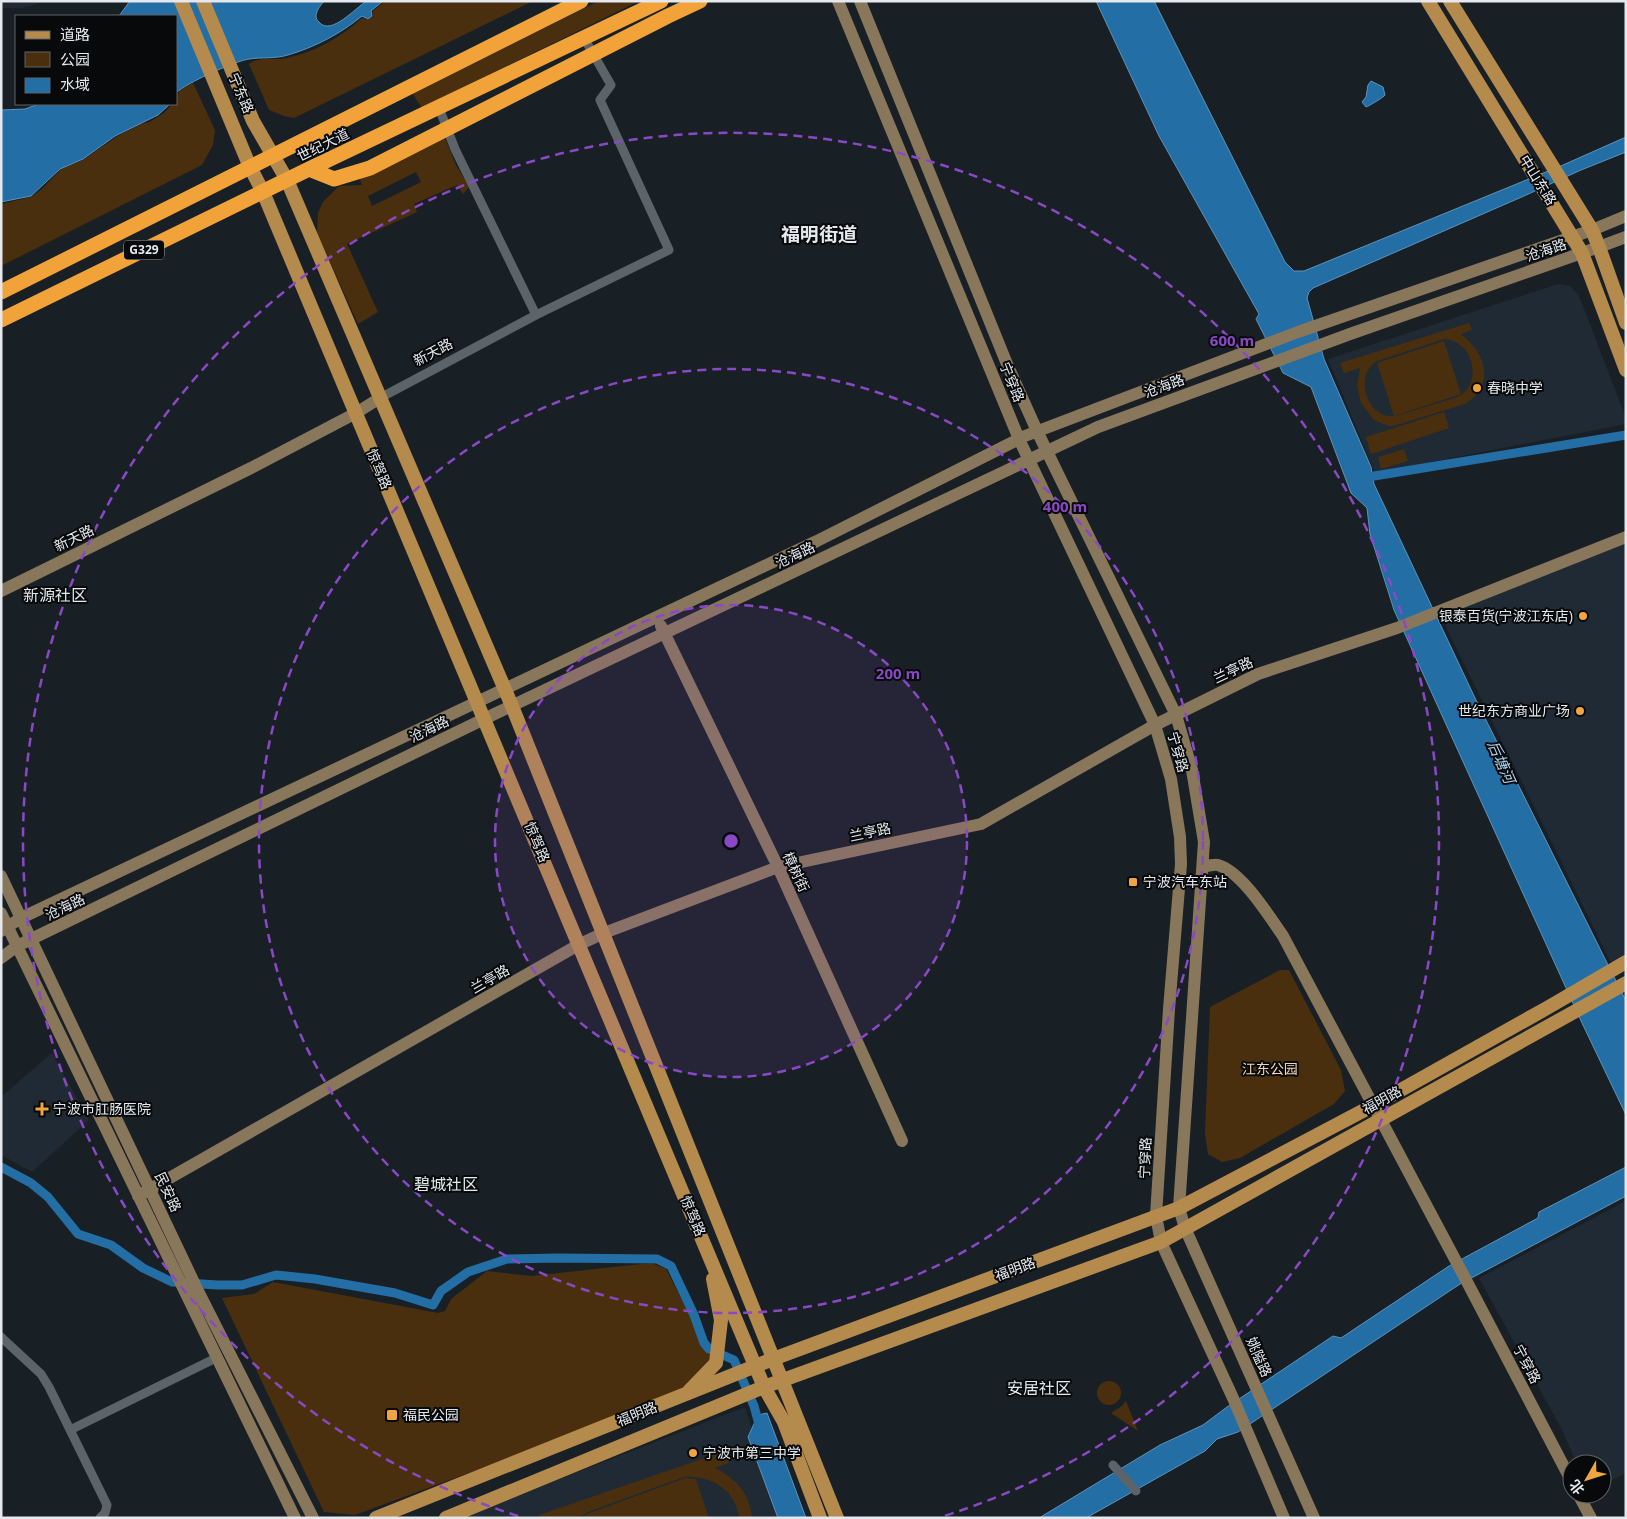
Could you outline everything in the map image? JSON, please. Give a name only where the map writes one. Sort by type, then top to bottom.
[{"type":"highway","name":"世纪大道","points":[[1,292],[581,1]]},
{"type":"highway","name":"世纪大道","points":[[1,320],[309,169],[661,1]]},
{"type":"highway","points":[[309,169],[334,179],[370,168],[700,1]]},
{"type":"main road","name":"宁东路","points":[[181,1],[250,167]]},
{"type":"main road","name":"宁东路","points":[[203,1],[252,120],[287,180]]},
{"type":"main road","name":"宁穿路","points":[[838,1],[1028,460],[1155,725],[1171,779],[1180,837],[1181,864],[1169,1009],[1156,1216]]},
{"type":"main road","name":"宁穿路","points":[[860,1],[1007,364],[1037,431],[1176,715],[1192,770],[1204,842],[1179,1208]]},
{"type":"main road","name":"中山东路","points":[[1428,1],[1582,253],[1626,370]]},
{"type":"main road","name":"中山东路","points":[[1450,1],[1592,230],[1600,247],[1626,323]]},
{"type":"main road","name":"惊驾路","points":[[250,167],[263,192],[580,944],[764,1387],[784,1422],[820,1518]]},
{"type":"main road","name":"惊驾路","points":[[287,180],[512,706],[836,1518]]},
{"type":"main road","name":"沧海路","points":[[4,929],[21,918],[657,618],[1037,431],[1337,318],[1592,230],[1626,216]]},
{"type":"main road","name":"沧海路","points":[[1,958],[18,946],[484,719],[1098,427],[1350,334],[1600,247],[1626,236]]},
{"type":"main road","name":"新天路","points":[[1,591],[251,468],[356,413],[380,398]]},
{"type":"main road","name":"兰亭路","points":[[138,1196],[580,944],[778,867],[981,824],[1155,725],[1258,674],[1406,624],[1626,537]]},
{"type":"main road","name":"樟树街","points":[[657,618],[778,867],[902,1142]]},
{"type":"main road","name":"宁穿路","points":[[1203,867],[1217,865],[1231,872],[1246,886],[1283,936],[1562,1463]]},
{"type":"main road","name":"民安路","points":[[1,876],[198,1291],[313,1518]]},
{"type":"main road","name":"民安路","points":[[1,913],[4,929],[18,946],[295,1518]]},
{"type":"main road","name":"福明路","points":[[376,1518],[773,1359],[1179,1208],[1374,1105],[1624,963]]},
{"type":"main road","name":"福明路","points":[[446,1518],[764,1387],[1161,1242],[1626,983]]},
{"type":"main road","name":"姚隘路","points":[[1179,1208],[1185,1228],[1314,1518]]},
{"type":"main road","points":[[1156,1216],[1161,1242],[1233,1398],[1284,1518]]},
{"type":"main road","points":[[684,1395],[716,1363],[717,1358],[721,1320],[707,1249]]},
{"type":"main road","points":[[1583,1504],[1590,1518]]},
{"type":"street","name":"新天路","points":[[380,398],[536,315],[669,250],[600,100],[611,85],[584,38]]},
{"type":"street","points":[[439,108],[455,149],[536,315]]},
{"type":"street","points":[[1,1337],[42,1374],[107,1505],[105,1513],[100,1518]]},
{"type":"street","points":[[70,1430],[216,1358]]},
{"type":"street","points":[[1113,1465],[1136,1492]]},
{"type":"shaded area","points":[[1,1],[46,1],[23,8],[2,8]]},
{"type":"shaded area","name":"春晓中学","points":[[1558,284],[1570,286],[1579,296],[1626,418],[1626,424],[1375,473],[1328,359]]},
{"type":"shaded area","points":[[1626,542],[1626,955],[1611,963],[1441,617]]},
{"type":"shaded area","name":"宁波市肛肠医院","points":[[52,1053],[89,1120],[32,1172],[1,1155],[1,1097]]},
{"type":"shaded area","points":[[1626,1201],[1626,1473],[1612,1480],[1612,1454],[1573,1454],[1561,1428],[1479,1278]]},
{"type":"shaded area","name":"宁波市第三中学","points":[[745,1407],[780,1518],[461,1518],[508,1499]]},
{"type":"green space","points":[[385,1],[533,1],[294,118],[269,110],[249,64],[262,59],[287,58],[317,48],[362,18],[368,20],[373,16],[372,12]]},
{"type":"green space","points":[[599,1],[639,1],[422,108],[412,93]]},
{"type":"green space","points":[[193,83],[215,130],[213,145],[202,165],[1,266],[1,204],[31,197],[42,189],[61,169],[83,160],[116,137],[141,124],[150,122],[165,112],[171,105],[178,105],[178,93]]},
{"type":"green space","points":[[444,136],[456,165],[469,187],[463,194],[457,185],[414,204],[417,212],[347,244],[378,312],[358,324],[317,233],[318,213],[323,202],[339,186],[362,185],[359,176]],"holes":[[[416,172],[421,182],[372,206],[368,196]]]},
{"type":"green space","points":[[1469,323],[1472,330],[1461,334],[1477,350],[1484,369],[1484,379],[1481,388],[1475,396],[1465,404],[1388,426],[1374,420],[1361,403],[1357,386],[1360,368],[1344,373],[1340,363]],"holes":[[[1444,339],[1454,341],[1468,354],[1472,363],[1473,373],[1466,391],[1458,397],[1395,416],[1385,415],[1377,411],[1371,404],[1366,395],[1366,376],[1370,368],[1377,361]]]},
{"type":"green space","points":[[1444,341],[1461,394],[1394,416],[1377,363]]},
{"type":"green space","points":[[1444,412],[1449,428],[1371,454],[1366,437]]},
{"type":"green space","points":[[1404,449],[1408,461],[1381,469],[1378,457]]},
{"type":"green space","name":"江东公园","points":[[1280,970],[1289,970],[1341,1070],[1345,1091],[1334,1104],[1240,1158],[1222,1162],[1208,1154],[1205,1134],[1210,1007]]},
{"type":"green space","name":"福民公园","points":[[654,1264],[666,1269],[697,1330],[702,1347],[716,1356],[683,1394],[355,1515],[324,1512],[222,1298],[254,1294],[273,1282],[438,1313],[445,1311],[451,1299],[487,1271],[531,1276]]},
{"type":"green space","points":[[1109,1381],[1118,1384],[1121,1393],[1118,1402],[1109,1405],[1100,1402],[1097,1393],[1100,1384]]},
{"type":"green space","points":[[1126,1401],[1138,1431],[1111,1413]]},
{"type":"green space","points":[[725,1451],[729,1463],[715,1468],[741,1488],[751,1509],[752,1518],[739,1518],[733,1500],[720,1486],[704,1479],[684,1477],[588,1512],[578,1518],[540,1518],[539,1515]]},
{"type":"green space","points":[[685,1478],[696,1479],[709,1518],[580,1518],[587,1514]]},
{"type":"water","points":[[130,1],[324,1],[317,11],[316,18],[324,26],[330,26],[344,19],[367,1],[383,1],[371,11],[372,16],[368,19],[362,16],[345,29],[317,44],[283,56],[249,59],[233,64],[200,78],[178,91],[178,15],[120,15]]},
{"type":"water","name":"后塘河","points":[[1096,1],[1154,1],[1285,262],[1294,271],[1304,271],[1563,165],[1626,137],[1626,152],[1313,288],[1307,298],[1324,359],[1371,467],[1374,484],[1475,698],[1626,1001],[1626,1115],[1582,1023],[1394,610],[1370,534],[1367,508],[1351,493],[1311,387],[1283,373],[1256,319],[1259,314],[1159,136]]},
{"type":"water","points":[[1371,81],[1383,87],[1385,95],[1366,107],[1362,102],[1366,97],[1368,85]]},
{"type":"water","points":[[36,105],[169,105],[158,115],[115,136],[83,159],[60,169],[31,196],[1,202],[1,110],[25,109]]},
{"type":"water","points":[[1626,1167],[1626,1196],[1460,1284],[1238,1432],[1217,1439],[1205,1451],[1086,1518],[1039,1518],[1160,1445],[1203,1425],[1333,1336],[1341,1338],[1449,1266],[1538,1218],[1539,1212]]},
{"type":"water","points":[[767,1413],[806,1518],[778,1518],[748,1437],[758,1415]]},
{"type":"waterway","points":[[1362,478],[1626,435]]},
{"type":"waterway","points":[[1,1167],[31,1183],[48,1197],[78,1234],[111,1245],[143,1268],[172,1282],[242,1285],[276,1275],[315,1279],[395,1293],[433,1305],[441,1291],[468,1272],[507,1259],[657,1259],[671,1266],[694,1315],[704,1343],[709,1349],[734,1360],[754,1406],[760,1428]]},
{"type":"place","name":"春晓中学","points":[[1477,388]]},
{"type":"place","name":"银泰百货(宁波江东店)","points":[[1583,616]]},
{"type":"place","name":"世纪东方商业广场","points":[[1580,711]]},
{"type":"place","name":"宁波汽车东站","points":[[1133,882]]},
{"type":"place","name":"宁波市肛肠医院","points":[[42,1109]]},
{"type":"place","name":"福民公园","points":[[392,1415]]},
{"type":"place","name":"宁波市第三中学","points":[[693,1453]]},
{"type":"district","name":"福明街道","points":[[819,234]]},
{"type":"district","name":"新源社区","points":[[55,595]]},
{"type":"district","name":"碧城社区","points":[[446,1184]]},
{"type":"district","name":"安居社区","points":[[1039,1388]]}]
